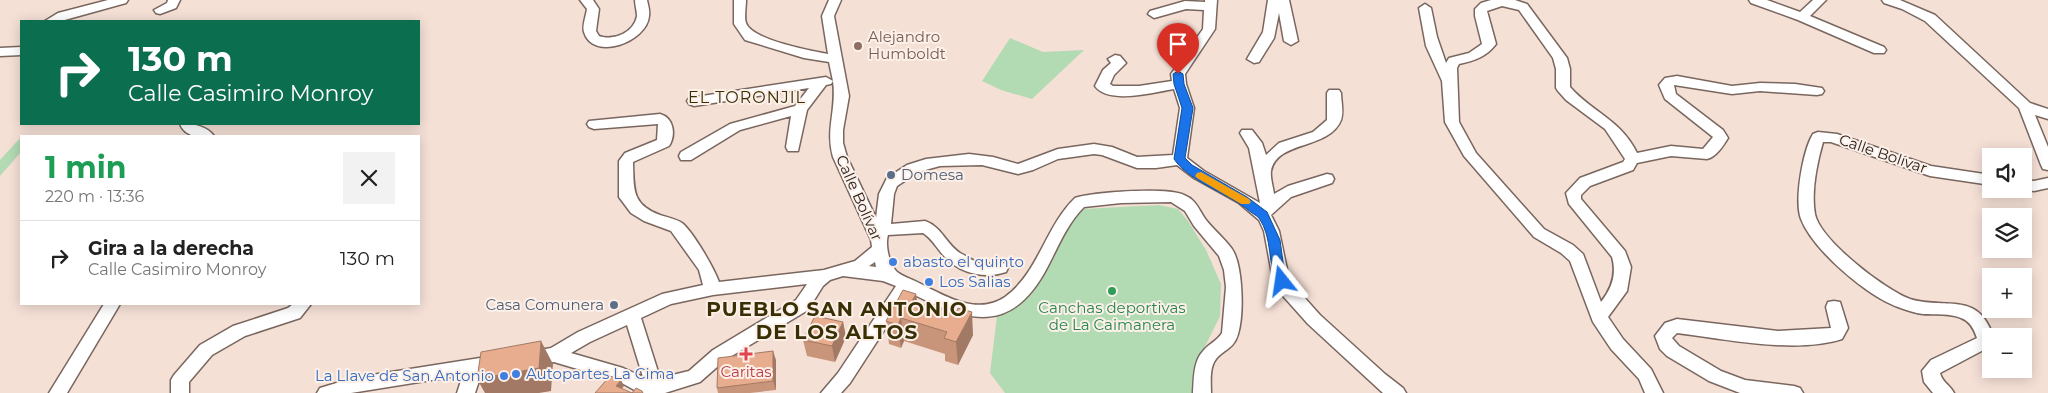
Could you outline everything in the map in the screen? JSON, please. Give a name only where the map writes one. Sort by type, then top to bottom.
[{"type":"street","points":[[53,20],[122,0]]},
{"type":"street","points":[[160,10],[172,5],[174,0]]},
{"type":"street","points":[[586,0],[593,9],[590,31],[594,39],[606,44],[620,41],[638,29],[643,16],[641,0]]},
{"type":"street","points":[[740,0],[740,24],[750,37],[809,55],[836,58]]},
{"type":"street","name":"Calle Bolívar","points":[[835,0],[828,16],[842,96],[836,130],[836,143],[840,157],[881,240],[883,266],[899,280]]},
{"type":"street","points":[[1254,59],[1271,30],[1274,0]]},
{"type":"street","points":[[1283,0],[1290,42]]},
{"type":"street","points":[[1755,0],[1802,17],[1879,50]]},
{"type":"street","points":[[1802,17],[1820,0]]},
{"type":"street","points":[[1888,0],[1906,6],[1930,18],[2025,106],[2048,114]]},
{"type":"street","points":[[1632,159],[1628,150],[1610,126],[1571,97],[1563,88],[1563,69],[1560,58],[1523,7],[1515,3],[1496,2],[1488,4],[1481,10],[1489,44],[1486,49],[1470,58],[1454,61],[1450,68],[1452,122],[1471,156],[1539,233],[1567,249],[1577,258],[1599,317],[1617,344],[1645,374],[1654,393]]},
{"type":"street","points":[[1154,14],[1181,3],[1210,3],[1209,29],[1192,51],[1178,74],[1179,84],[1187,108],[1180,159],[1188,168],[1265,213]]},
{"type":"street","points":[[1425,8],[1429,36],[1436,57],[1449,81]]},
{"type":"street","points":[[0,52],[20,51]]},
{"type":"street","points":[[1115,59],[1119,62],[1108,73],[1102,86],[1109,91],[1140,90],[1179,84]]},
{"type":"street","points":[[694,101],[839,78]]},
{"type":"street","points":[[1599,317],[1619,292],[1622,267],[1619,255],[1574,200],[1573,193],[1585,182],[1628,166],[1632,159],[1671,151],[1707,154],[1721,138],[1718,133],[1670,96],[1666,85],[1670,81],[1676,80],[1732,90],[1760,87],[1817,91]]},
{"type":"street","points":[[793,147],[800,109],[821,82]]},
{"type":"street","points":[[1264,174],[1266,164],[1283,148],[1306,141],[1329,127],[1334,119],[1334,93]]},
{"type":"street","points":[[2025,106],[2048,165]]},
{"type":"street","points":[[686,156],[735,127],[800,109]]},
{"type":"street","points":[[594,124],[660,119],[665,122],[664,143],[626,161],[627,197],[636,209],[649,217],[676,227],[706,268],[712,289]]},
{"type":"street","points":[[188,125],[205,135]]},
{"type":"street","points":[[1247,133],[1258,146],[1259,163],[1264,174],[1268,198],[1265,213],[1274,240],[1282,281],[1328,333],[1386,386],[1397,393]]},
{"type":"street","name":"Calle Bolívar","points":[[1945,393],[1934,382],[1931,371],[1937,365],[1986,341],[1983,327],[1975,317],[1963,310],[1925,308],[1891,298],[1874,288],[1817,234],[1810,223],[1807,212],[1814,143],[1818,137],[1832,137],[1930,170],[1982,179]]},
{"type":"street","points":[[326,393],[353,385],[554,355],[584,338],[668,298],[712,289],[824,276],[845,271],[870,259],[881,240],[886,195],[891,183],[903,173],[930,164],[960,158],[974,158],[1016,169],[1030,166],[1052,155],[1099,149],[1133,162],[1180,159]]},
{"type":"street","points":[[1265,213],[1276,199],[1285,193],[1327,180]]},
{"type":"street","points":[[2032,186],[2048,183]]},
{"type":"street","points":[[845,271],[899,280],[931,298],[955,307],[981,312],[1000,309],[1010,302],[1037,273],[1060,227],[1070,212],[1080,202],[1121,198],[1171,197],[1180,200],[1191,207],[1200,222],[1226,253],[1232,270],[1234,287],[1230,334],[1224,344],[1209,355],[1203,370],[1202,393]]},
{"type":"street","points":[[881,240],[924,227],[932,231],[953,256],[980,270],[1000,268]]},
{"type":"street","points":[[554,355],[623,375],[655,391],[694,377],[719,355],[802,305],[817,280],[824,276]]},
{"type":"street","points":[[830,393],[850,370],[899,280]]},
{"type":"street","points":[[58,393],[111,305]]},
{"type":"street","points":[[180,393],[180,380],[206,350],[239,331],[294,313],[302,305]]},
{"type":"street","points":[[1794,393],[1744,387],[1715,376],[1672,350],[1666,344],[1664,336],[1671,328],[1677,326],[1729,334],[1798,337],[1826,336],[1836,334],[1840,328],[1834,307]]},
{"type":"street","points":[[632,315],[655,391]]},
{"type":"street","points":[[466,393],[475,366]]},
{"type":"green space","points":[[1010,38],[1043,52],[1084,50],[1032,99],[1001,90],[982,81]]},
{"type":"green space","points":[[20,138],[20,153],[0,176],[0,160]]},
{"type":"green space","points":[[1159,205],[1178,209],[1188,221],[1206,250],[1221,284],[1220,316],[1197,363],[1196,393],[1005,393],[990,373],[997,316],[1030,292],[1060,242],[1067,226],[1083,209]]},
{"type":"building","points":[[903,290],[916,294],[912,301],[955,314],[958,308],[972,312],[956,342],[944,338],[947,332],[901,318],[898,325],[886,321]]},
{"type":"building","points":[[815,316],[843,322],[832,346],[803,340]]},
{"type":"building","points":[[541,341],[539,368],[477,379],[481,352]]},
{"type":"building","points":[[773,351],[773,381],[717,388],[718,358]]},
{"type":"building","points":[[610,376],[621,380],[616,386],[632,393],[595,393]]},
{"type":"building","points":[[636,388],[643,393],[632,393]]},
{"type":"slow traffic","points":[[1201,176],[1245,202]]},
{"type":"place","name":"Alejandro Humboldt","points":[[858,46]]},
{"type":"place","name":"Domesa","points":[[891,175]]},
{"type":"place","name":"abasto el quinto","points":[[893,262]]},
{"type":"place","name":"Los Salias","points":[[929,282]]},
{"type":"place","name":"Canchas deportivas de La Caimanera","points":[[1112,291]]},
{"type":"place","name":"Casa Comunera","points":[[614,305]]},
{"type":"place","name":"Caritas","points":[[746,354]]},
{"type":"place","name":"Autopartes La Cima","points":[[516,374]]},
{"type":"place","name":"La Llave de San Antonio","points":[[504,376]]},
{"type":"district","name":"EL TORONJIL","points":[[747,97]]},
{"type":"district","name":"PUEBLO SAN ANTONIO DE LOS ALTOS","points":[[837,320]]},
{"type":"route","points":[[1178,74],[1179,84],[1187,108],[1180,159],[1188,168],[1243,200],[1263,215],[1274,240],[1282,281]]}]
